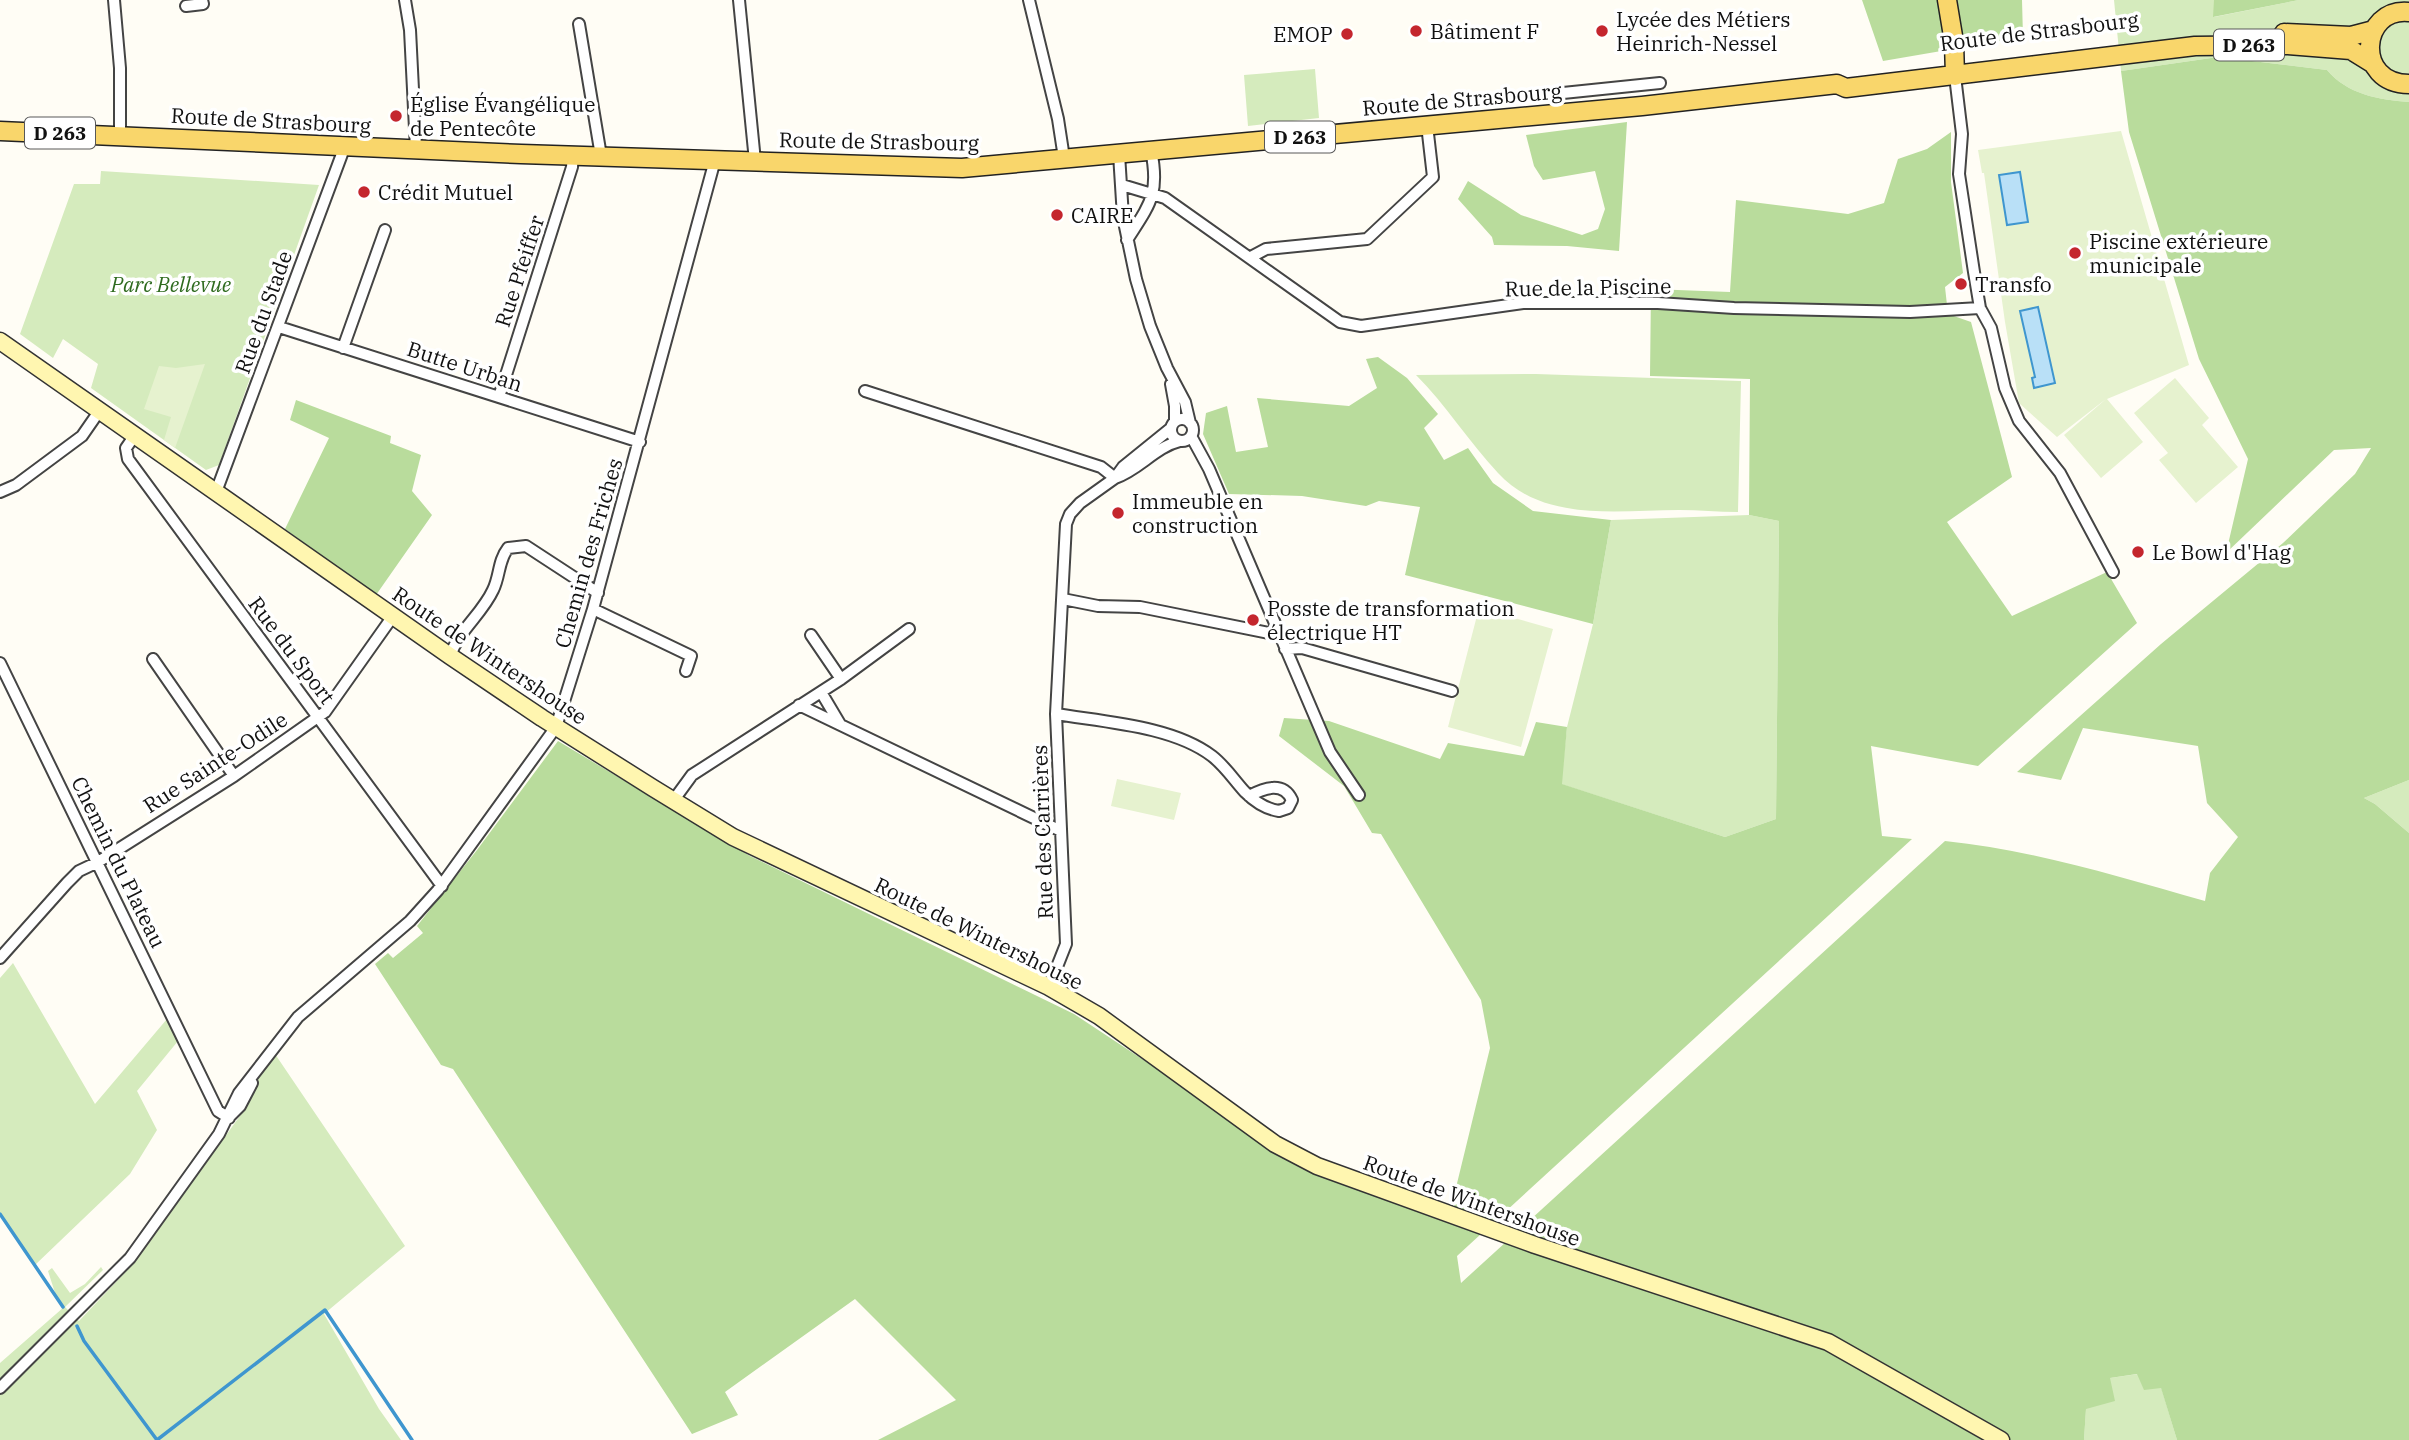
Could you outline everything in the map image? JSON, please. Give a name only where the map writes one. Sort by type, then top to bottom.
[{"type":"main road","points":[[1947,0],[1954,42],[1954,71]]},
{"type":"main road","points":[[2372,63],[2370,52],[2374,30],[2382,20],[2392,14],[2409,12]]},
{"type":"main road","name":"Route de Strasbourg","points":[[0,131],[962,168],[1724,98],[1837,84],[1846,88],[2119,50],[2186,37],[2284,33],[2351,36],[2374,30]]},
{"type":"main road","name":"Route de Strasbourg","points":[[2119,50],[2288,45],[2351,50],[2372,63],[2379,73],[2389,80],[2409,84]]},
{"type":"street","points":[[114,0],[120,68],[120,136]]},
{"type":"street","points":[[186,6],[203,4],[202,0]]},
{"type":"street","points":[[405,0],[410,30],[416,149]]},
{"type":"street","points":[[739,0],[755,161]]},
{"type":"street","points":[[1029,0],[1065,158]]},
{"type":"street","points":[[579,24],[601,156]]},
{"type":"street","points":[[1954,71],[1962,134],[1959,174],[1980,308],[1991,328],[2005,388],[2020,421],[2060,472],[2113,572]]},
{"type":"street","points":[[1563,93],[1660,83]]},
{"type":"street","points":[[1251,257],[1266,249],[1367,239],[1433,177],[1427,125]]},
{"type":"street","name":"Rue du Stade","points":[[216,492],[279,327],[343,145]]},
{"type":"street","points":[[1127,240],[1154,195],[1155,168],[1151,150]]},
{"type":"street","points":[[1119,154],[1127,240],[1143,305],[1167,368],[1185,402],[1193,429],[1185,439]]},
{"type":"street","name":"Rue Pfeiffer","points":[[499,397],[572,167],[573,155]]},
{"type":"street","name":"Chemin des Friches","points":[[0,1388],[130,1258],[240,1106],[262,1062],[298,1017],[410,921],[442,886],[556,727],[598,593],[715,160]]},
{"type":"street","name":"Rue de la Piscine","points":[[1122,185],[1165,198],[1340,322],[1361,326],[1523,303],[1658,303],[1734,308],[1910,312],[1980,308]]},
{"type":"street","points":[[343,348],[385,230]]},
{"type":"street","name":"Butte Urban","points":[[279,327],[640,442]]},
{"type":"street","name":"Route de Wintershouse","points":[[0,341],[450,656],[673,801],[733,838],[1049,987],[1099,1016],[1275,1144],[1317,1166],[1535,1245],[1828,1342],[2001,1440]]},
{"type":"street","points":[[1167,368],[1174,400],[1172,436],[1185,439],[1208,467],[1330,752],[1359,795]]},
{"type":"street","points":[[865,391],[1074,458],[1111,481]]},
{"type":"street","points":[[0,492],[16,485],[82,436],[100,410]]},
{"type":"street","points":[[1172,425],[1181,418],[1191,423]]},
{"type":"street","name":"Rue des Carrières","points":[[1111,481],[1123,467],[1172,425]]},
{"type":"street","name":"Rue du Sport","points":[[135,435],[126,449],[128,459],[442,886]]},
{"type":"street","name":"Rue des Carrières","points":[[1049,987],[1066,944],[1056,714],[1066,524],[1074,508],[1111,481],[1127,474],[1170,444],[1185,439]]},
{"type":"street","points":[[450,656],[455,642],[493,590],[502,556],[508,548],[526,546],[598,593]]},
{"type":"street","points":[[1063,599],[1098,606],[1140,607],[1279,635]]},
{"type":"street","points":[[593,609],[691,656],[686,671]]},
{"type":"street","name":"Rue Sainte-Odile","points":[[0,958],[79,871],[98,862],[234,775],[325,712],[393,615]]},
{"type":"street","points":[[673,801],[692,775],[841,679],[909,629]]},
{"type":"street","points":[[811,635],[841,679]]},
{"type":"street","points":[[1284,649],[1302,648],[1452,691]]},
{"type":"street","points":[[153,659],[234,775]]},
{"type":"street","name":"Chemin du Plateau","points":[[0,663],[204,1078],[209,1087],[224,1101],[229,1118]]},
{"type":"street","points":[[821,692],[840,724]]},
{"type":"street","points":[[799,705],[1061,831]]},
{"type":"street","name":"Rue des Carrières","points":[[1056,714],[1145,730],[1197,746],[1216,760],[1249,796]]},
{"type":"green space","points":[[1862,0],[2022,0],[2023,37],[1883,61]]},
{"type":"green space","points":[[2114,0],[2214,0],[2214,17],[2299,0],[2409,0],[2409,102],[2364,94],[2344,85],[2327,70],[2218,57],[2121,71]]},
{"type":"green space","points":[[2214,0],[2299,0],[2213,17]]},
{"type":"green space","points":[[2218,57],[2327,70],[2344,85],[2364,94],[2409,102],[2409,780],[2364,798],[2409,833],[2409,1440],[2177,1440],[2161,1388],[2144,1390],[2137,1374],[2110,1378],[2115,1401],[2086,1409],[2084,1440],[878,1440],[956,1400],[855,1299],[725,1392],[738,1415],[692,1434],[453,1069],[441,1065],[375,964],[388,953],[393,958],[423,933],[417,926],[558,741],[750,856],[1074,1014],[1248,1129],[1295,1165],[1451,1208],[1490,1048],[1481,1000],[1381,834],[1372,833],[1344,786],[1279,736],[1284,718],[1329,721],[1440,759],[1448,743],[1524,756],[1536,722],[1567,727],[1562,784],[1725,837],[1776,819],[1779,521],[1749,515],[1750,379],[1650,376],[1651,289],[1730,292],[1736,200],[1848,214],[1884,203],[1898,159],[1927,149],[1951,132],[1951,182],[1963,273],[1945,287],[1948,314],[1971,322],[2012,477],[1947,522],[2012,616],[2107,572],[2137,623],[1978,766],[1871,746],[1882,836],[1912,839],[1457,1256],[1461,1283],[1945,841],[2044,858],[2205,901],[2210,873],[2238,837],[2207,803],[2198,746],[2083,728],[2061,780],[2017,772],[2161,644],[2283,543],[2355,474],[2371,448],[2334,450],[2226,553],[2248,459],[2199,359],[2129,132],[2121,71]]},
{"type":"green space","points":[[1315,69],[1319,118],[1248,126],[1244,75]]},
{"type":"green space","points":[[1627,122],[1619,251],[1567,246],[1494,245],[1492,237],[1458,199],[1468,181],[1521,215],[1582,235],[1598,229],[1605,209],[1595,171],[1543,180],[1534,166],[1526,135]]},
{"type":"green space","name":"Piscine extérieure municipale","points":[[2121,131],[2189,365],[2107,399],[2143,442],[2101,478],[2064,435],[2106,399],[2057,437],[2019,403],[1984,173],[1978,150]]},
{"type":"green space","name":"Parc Bellevue","points":[[101,171],[319,185],[219,465],[206,470],[91,388],[98,364],[63,339],[53,358],[20,334],[74,184],[100,184]]},
{"type":"green space","points":[[1378,357],[1407,378],[1438,414],[1424,428],[1444,460],[1468,448],[1493,483],[1533,511],[1611,520],[1593,624],[1405,575],[1420,507],[1379,501],[1366,506],[1302,496],[1229,494],[1203,434],[1206,413],[1227,406],[1236,452],[1268,447],[1257,398],[1349,406],[1377,388],[1366,359]]},
{"type":"green space","points":[[205,364],[175,448],[164,440],[171,417],[144,409],[159,366],[176,368]]},
{"type":"green space","points":[[1536,374],[1741,381],[1738,512],[1583,510],[1537,500],[1517,489],[1498,473],[1416,375]]},
{"type":"green space","points":[[2175,378],[2209,418],[2202,425],[2238,467],[2196,503],[2159,460],[2168,453],[2134,413]]},
{"type":"green space","points":[[296,400],[391,436],[390,443],[421,455],[412,491],[432,515],[376,595],[285,529],[329,438],[290,420]]},
{"type":"green space","points":[[1749,515],[1779,521],[1776,819],[1725,837],[1561,784],[1567,727],[1593,624],[1611,520]]},
{"type":"green space","points":[[1479,608],[1553,629],[1521,747],[1448,727]]},
{"type":"green space","points":[[1117,779],[1181,793],[1174,820],[1111,806]]},
{"type":"green space","points":[[2409,780],[2409,833],[2364,798]]},
{"type":"green space","points":[[13,963],[95,1104],[167,1019],[178,1041],[137,1091],[157,1130],[130,1174],[35,1265],[0,1212],[0,978]]},
{"type":"green space","points":[[275,1054],[405,1246],[324,1314],[379,1409],[401,1440],[0,1440],[0,1363],[64,1307],[56,1296],[48,1271],[52,1268],[70,1293],[85,1284],[101,1267],[103,1270],[65,1307],[79,1321],[136,1261],[242,1113],[260,1075]]},
{"type":"green space","points":[[2138,1374],[2161,1387],[2177,1440],[2084,1440],[2086,1408],[2110,1378]]},
{"type":"water","points":[[2020,172],[2028,222],[2007,225],[1999,175]]},
{"type":"water","points":[[2038,307],[2055,383],[2034,388],[2032,378],[2035,377],[2020,311]]},
{"type":"waterway","points":[[0,1214],[63,1307]]},
{"type":"waterway","points":[[157,1440],[325,1310],[412,1440]]},
{"type":"waterway","points":[[77,1326],[84,1341],[157,1440]]},
{"type":"place","name":"Bâtiment F","points":[[1416,31]]},
{"type":"place","name":"Lycée des Métiers Heinrich-Nessel","points":[[1602,31]]},
{"type":"place","name":"EMOP","points":[[1347,34]]},
{"type":"place","name":"Église Évangélique de Pentecôte","points":[[396,116]]},
{"type":"place","name":"Crédit Mutuel","points":[[364,192]]},
{"type":"place","name":"CAIRE","points":[[1057,215]]},
{"type":"place","name":"Piscine extérieure municipale","points":[[2075,253]]},
{"type":"place","name":"Transfo","points":[[1961,284]]},
{"type":"place","name":"Immeuble en construction","points":[[1118,513]]},
{"type":"place","name":"Le Bowl d'Hag","points":[[2138,552]]},
{"type":"place","name":"Posste de transformation électrique HT","points":[[1253,620]]}]
